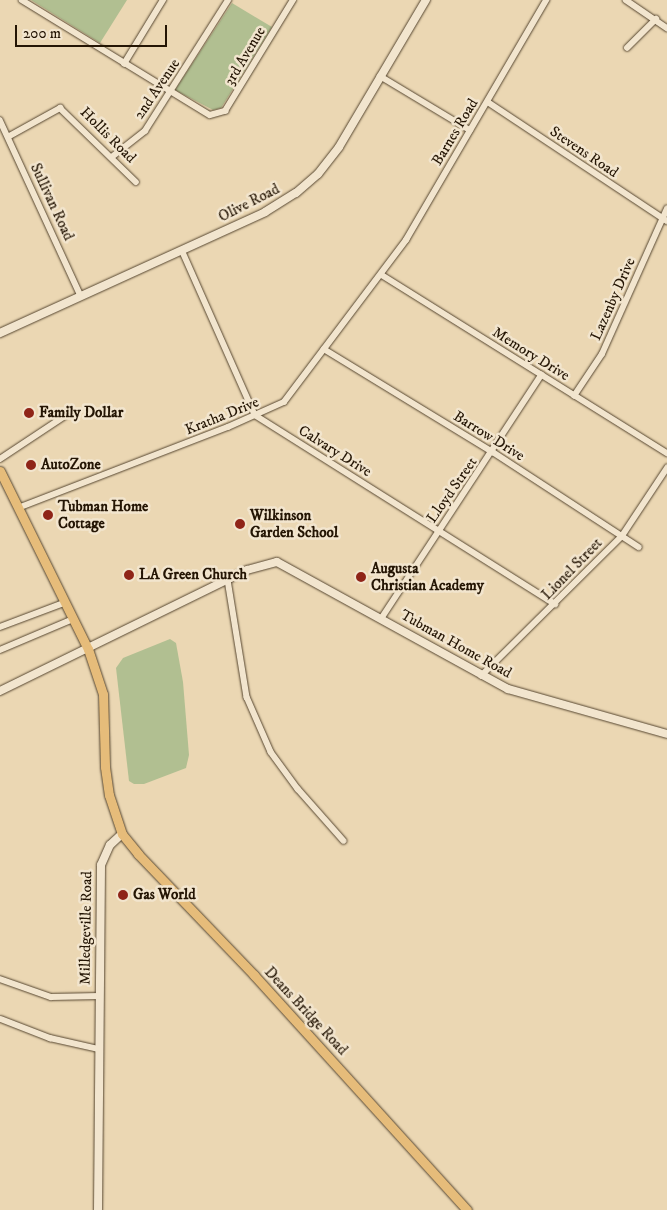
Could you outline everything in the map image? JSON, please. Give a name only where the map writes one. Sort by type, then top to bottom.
[{"type":"main road","points":[[0,470],[88,649],[103,694],[104,767],[109,795],[122,834]]},
{"type":"main road","name":"Deans Bridge Road","points":[[122,834],[138,854],[237,956],[467,1210]]},
{"type":"street","points":[[22,0],[169,91]]},
{"type":"street","points":[[124,64],[163,0]]},
{"type":"street","name":"2nd Avenue","points":[[112,157],[145,130],[228,0]]},
{"type":"street","name":"3rd Avenue","points":[[169,91],[210,115],[225,111],[293,0]]},
{"type":"street","name":"Olive Road","points":[[0,333],[276,206],[311,181],[339,147],[426,0]]},
{"type":"street","name":"Barnes Road","points":[[382,275],[488,102],[546,0]]},
{"type":"street","points":[[626,0],[667,28]]},
{"type":"street","points":[[627,48],[656,19]]},
{"type":"street","points":[[380,76],[470,130]]},
{"type":"street","name":"Stevens Road","points":[[488,102],[665,220]]},
{"type":"street","name":"Hollis Road","points":[[8,137],[60,108],[136,182]]},
{"type":"street","name":"Sullivan Road","points":[[0,120],[81,296]]},
{"type":"street","name":"Lazenby Drive","points":[[574,396],[602,354],[665,220],[667,209]]},
{"type":"street","points":[[182,250],[255,415]]},
{"type":"street","name":"Kratha Drive","points":[[18,508],[284,402],[382,275]]},
{"type":"street","name":"Memory Drive","points":[[382,275],[667,453]]},
{"type":"street","name":"Barrow Drive","points":[[324,349],[493,452],[639,547]]},
{"type":"street","name":"Lloyd Street","points":[[381,619],[493,452],[541,375]]},
{"type":"street","points":[[0,459],[71,412]]},
{"type":"street","name":"Calvary Drive","points":[[255,415],[555,604]]},
{"type":"street","name":"Lionel Street","points":[[481,676],[622,536],[667,468]]},
{"type":"street","name":"Tubman Home Road","points":[[0,690],[88,649],[155,612],[262,563],[277,562],[481,676],[546,702],[667,734]]},
{"type":"street","points":[[228,580],[247,697],[271,752],[298,789],[344,841]]},
{"type":"street","points":[[0,628],[64,603]]},
{"type":"street","points":[[0,650],[73,620]]},
{"type":"street","name":"Milledgeville Road","points":[[98,1210],[101,865],[110,845],[122,834]]},
{"type":"street","points":[[0,979],[51,997],[99,996]]},
{"type":"street","points":[[2,1019],[50,1038],[100,1049]]},
{"type":"green space","points":[[31,0],[127,0],[100,43]]},
{"type":"green space","points":[[232,3],[272,27],[221,108],[213,110],[175,90]]},
{"type":"green space","points":[[170,639],[176,643],[183,682],[189,755],[186,768],[144,784],[134,784],[129,781],[116,668],[123,658]]},
{"type":"place","name":"Family Dollar","points":[[29,413]]},
{"type":"place","name":"AutoZone","points":[[31,465]]},
{"type":"place","name":"Tubman Home Cottage","points":[[48,515]]},
{"type":"place","name":"Wilkinson Garden School","points":[[240,524]]},
{"type":"place","name":"LA Green Church","points":[[129,575]]},
{"type":"place","name":"Augusta Christian Academy","points":[[361,577]]},
{"type":"place","name":"Gas World","points":[[123,895]]}]
